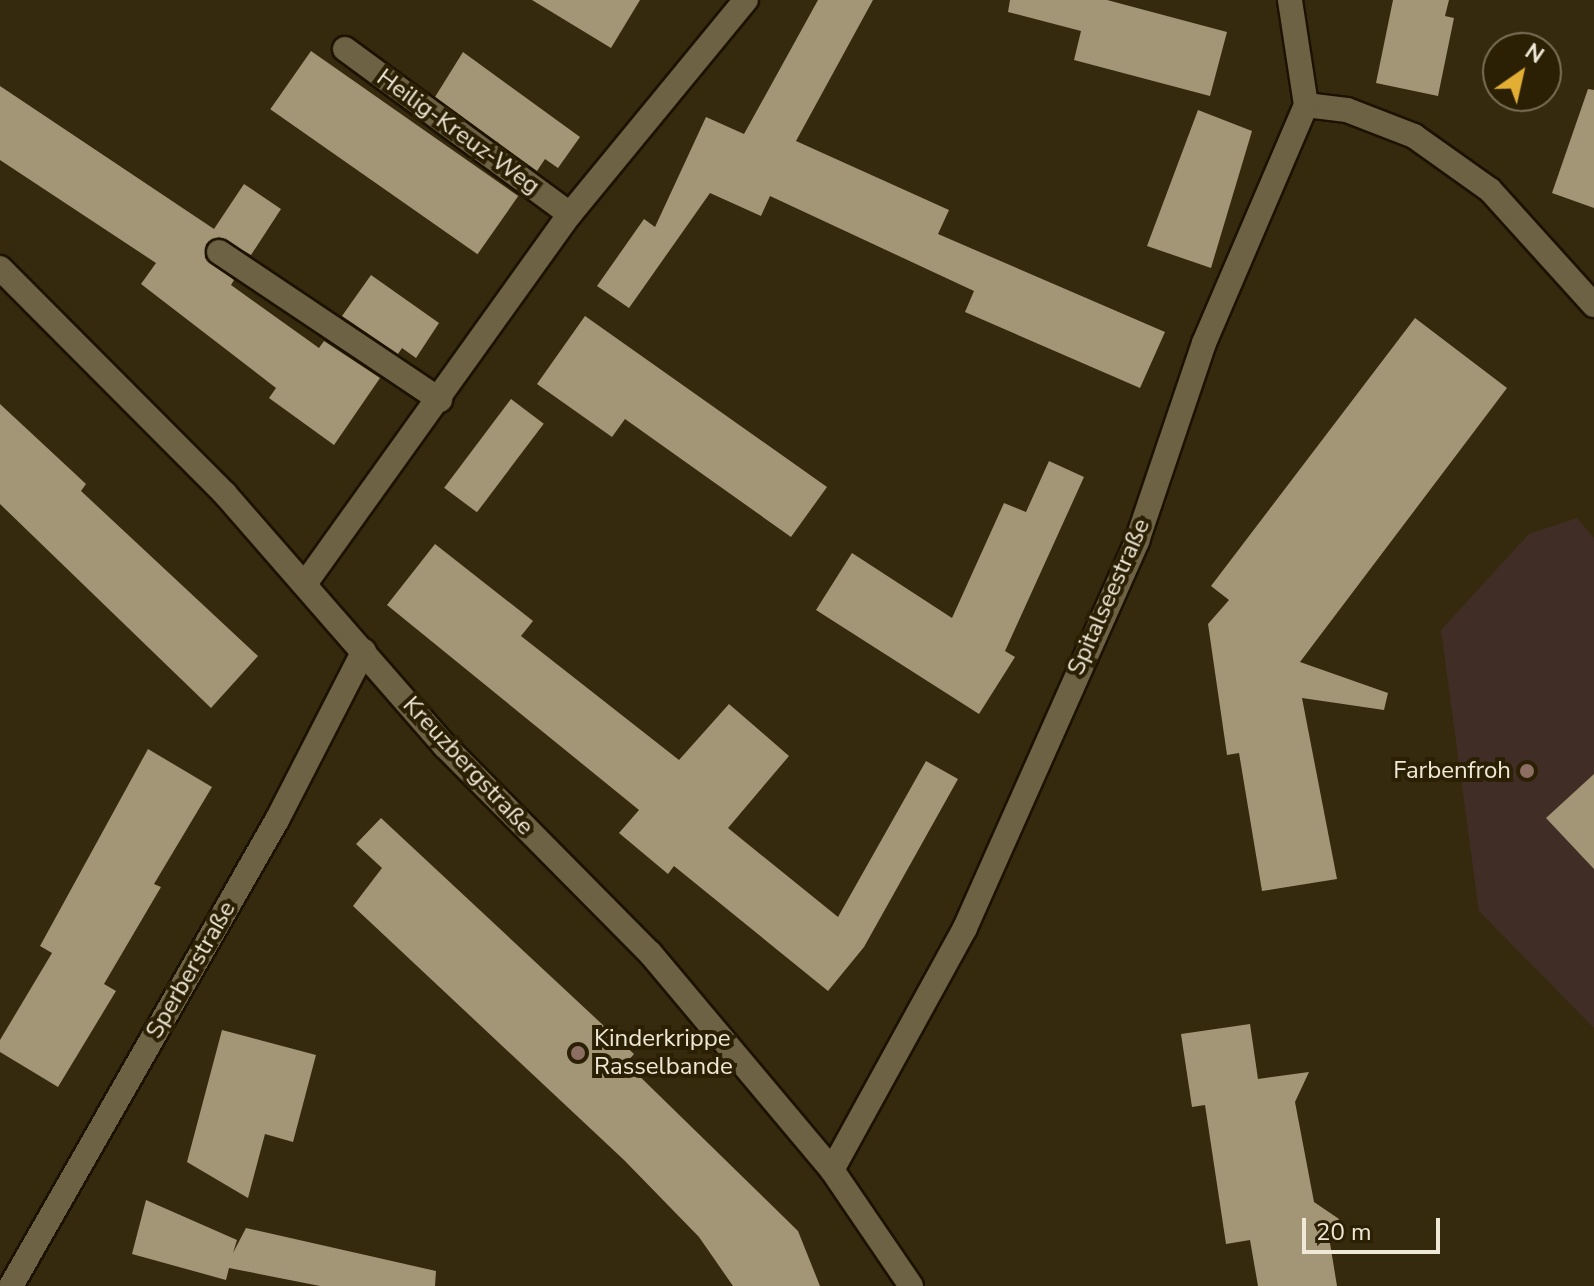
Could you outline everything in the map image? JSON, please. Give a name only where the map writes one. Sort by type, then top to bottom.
[{"type":"street","points":[[1290,0],[1306,105],[1347,110],[1414,136],[1490,190],[1594,305]]},
{"type":"street","points":[[307,581],[440,400],[570,214],[743,1]]},
{"type":"street","name":"Heilig-Kreuz-Weg","points":[[345,49],[570,214]]},
{"type":"street","name":"Spitalseestraße","points":[[832,1170],[965,928],[1137,541],[1204,343],[1306,105]]},
{"type":"street","points":[[219,252],[440,400]]},
{"type":"street","name":"Kreuzbergstraße","points":[[0,268],[307,581],[445,746],[650,953],[832,1170],[911,1286]]},
{"type":"street","name":"Sperberstraße","points":[[11,1283],[277,820],[364,651]]},
{"type":"shaded area","name":"Farbenfroh","points":[[1577,518],[1594,538],[1594,1028],[1479,911],[1441,630],[1529,534]]},
{"type":"building","points":[[532,0],[640,0],[611,48]]},
{"type":"building","points":[[818,0],[873,0],[796,141],[949,210],[938,234],[1165,332],[1140,388],[965,312],[974,291],[770,196],[761,216],[710,193],[629,308],[597,286],[644,219],[655,227],[706,117],[744,134]]},
{"type":"building","points":[[1010,0],[1107,0],[1227,32],[1210,96],[1074,60],[1081,31],[1008,12]]},
{"type":"building","points":[[1393,0],[1449,0],[1445,16],[1454,18],[1438,96],[1376,83]]},
{"type":"building","points":[[311,51],[518,196],[478,254],[270,109]]},
{"type":"building","points":[[463,52],[580,137],[558,168],[545,159],[537,171],[435,97]]},
{"type":"building","points":[[0,86],[214,229],[244,184],[281,209],[251,255],[219,237],[206,244],[205,258],[234,280],[231,285],[319,348],[324,341],[380,378],[334,445],[269,398],[276,388],[141,284],[156,263],[0,160]]},
{"type":"building","points":[[1588,89],[1594,90],[1594,208],[1552,193]]},
{"type":"building","points":[[1198,110],[1252,131],[1211,268],[1147,246]]},
{"type":"building","points":[[371,275],[439,323],[416,358],[402,348],[398,354],[342,316]]},
{"type":"building","points":[[585,316],[827,487],[791,537],[625,419],[612,437],[537,384]]},
{"type":"building","points":[[1415,318],[1507,388],[1300,662],[1388,693],[1384,710],[1302,698],[1337,879],[1262,891],[1239,753],[1227,755],[1208,624],[1229,600],[1211,586]]},
{"type":"building","points":[[511,399],[544,424],[477,512],[444,488]]},
{"type":"building","points":[[0,404],[86,484],[81,491],[258,656],[211,708],[0,504]]},
{"type":"building","points":[[1049,461],[1084,477],[1005,651],[1015,657],[979,714],[816,610],[852,553],[952,618],[1004,503],[1026,512]]},
{"type":"building","points":[[435,544],[533,621],[521,636],[679,760],[729,704],[789,756],[728,828],[838,917],[926,761],[958,779],[864,947],[828,991],[674,866],[668,874],[619,833],[639,810],[387,605]]},
{"type":"building","points":[[148,749],[212,787],[154,884],[161,887],[104,984],[116,991],[58,1087],[0,1052],[0,1040],[52,953],[40,946]]},
{"type":"building","points":[[1594,774],[1594,869],[1546,818]]},
{"type":"building","points":[[381,818],[634,1054],[626,1063],[798,1231],[820,1286],[733,1286],[699,1237],[624,1160],[353,906],[382,868],[356,844]]},
{"type":"building","points":[[1250,1024],[1258,1079],[1309,1072],[1295,1102],[1314,1202],[1339,1219],[1329,1237],[1337,1286],[1258,1286],[1250,1240],[1226,1244],[1205,1105],[1192,1107],[1181,1034]]},
{"type":"building","points":[[222,1030],[316,1055],[293,1142],[265,1134],[248,1198],[187,1162]]},
{"type":"building","points":[[146,1200],[237,1240],[233,1253],[246,1228],[436,1271],[435,1286],[320,1286],[229,1268],[226,1280],[132,1254]]},
{"type":"place","name":"Farbenfroh","points":[[1527,771]]},
{"type":"place","name":"Kinderkrippe Rasselbande","points":[[578,1053]]}]
